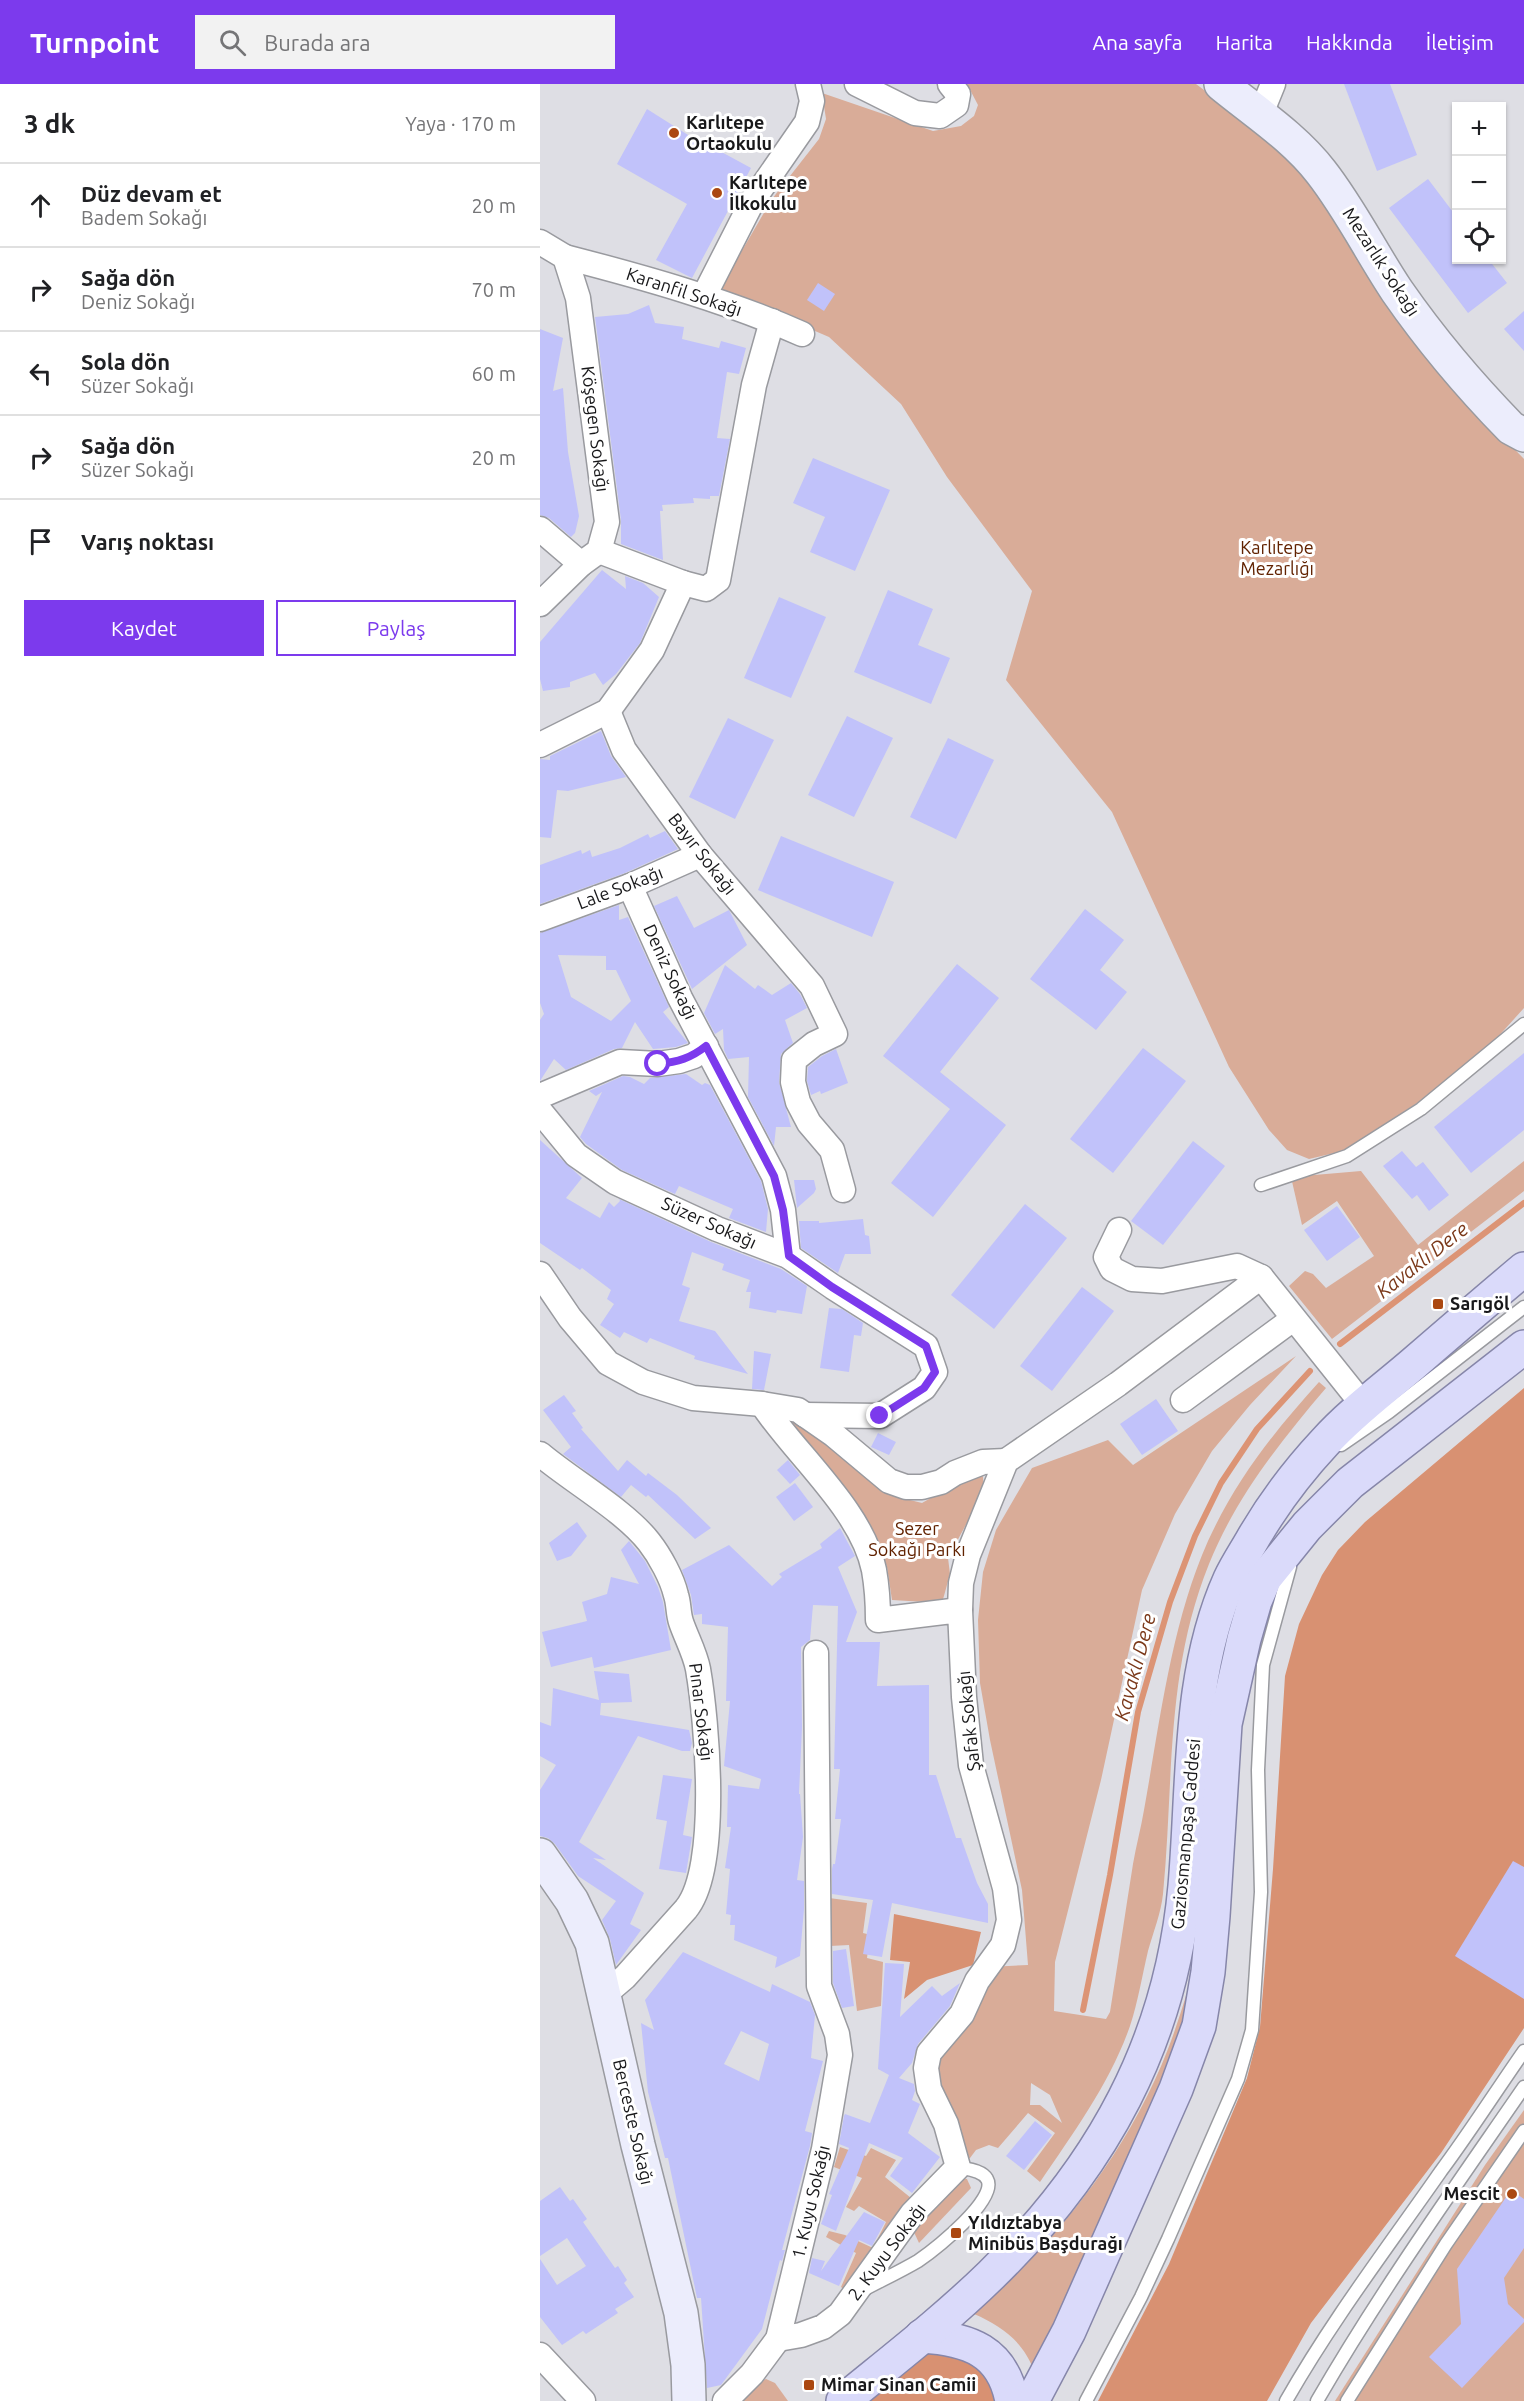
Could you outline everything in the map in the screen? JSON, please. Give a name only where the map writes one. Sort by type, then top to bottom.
[{"type":"main road","name":"Gaziosmanpaşa Caddesi","points":[[843,2401],[990,2277],[1032,2234],[1074,2182],[1112,2124],[1162,2010],[1176,1952],[1188,1843],[1196,1713],[1203,1667],[1230,1578],[1261,1525],[1292,1481],[1326,1440],[1524,1269]]},
{"type":"main road","name":"Gaziosmanpaşa Caddesi","points":[[1032,2401],[1069,2331],[1176,2089],[1199,2026],[1214,1916],[1225,1724],[1233,1680],[1252,1610],[1265,1578],[1307,1526],[1350,1483],[1524,1347]]},
{"type":"main road","points":[[922,2336],[949,2338],[972,2345],[988,2355],[1000,2367],[1008,2382],[1012,2401]]},
{"type":"street","points":[[704,296],[753,200],[807,122],[812,101],[808,84]]},
{"type":"street","points":[[856,84],[915,113],[940,116],[956,105],[958,94],[950,84]]},
{"type":"street","name":"Mezarlık Sokağı","points":[[1221,84],[1298,146],[1320,170],[1397,290],[1442,353],[1511,428],[1524,435]]},
{"type":"street","points":[[1260,116],[1273,84]]},
{"type":"street","points":[[540,242],[565,257]]},
{"type":"street","name":"Karanfil Sokağı","points":[[565,257],[664,283],[802,334]]},
{"type":"street","name":"Köşegen Sokağı","points":[[565,257],[578,298],[607,522],[590,558]]},
{"type":"street","points":[[540,528],[590,558],[706,589],[718,580],[754,385],[772,321]]},
{"type":"street","points":[[540,604],[590,558]]},
{"type":"street","points":[[540,745],[608,711],[652,650],[683,584]]},
{"type":"street","name":"Bayır Sokağı","points":[[608,711],[624,750],[700,855],[812,986],[836,1034],[814,1044],[794,1060],[793,1082],[798,1102],[809,1123],[832,1150],[843,1190]]},
{"type":"street","name":"Lale Sokağı","points":[[540,919],[630,886],[700,855]]},
{"type":"street","name":"Deniz Sokağı","points":[[630,886],[680,998],[774,1176],[783,1210],[789,1256]]},
{"type":"street","points":[[540,1096],[620,1062],[658,1064],[679,1062],[694,1056],[706,1046]]},
{"type":"street","name":"Süzer Sokağı","points":[[540,1110],[576,1155],[615,1182],[717,1229],[789,1256],[832,1287],[926,1346],[935,1372],[924,1388],[880,1416],[806,1414]]},
{"type":"street","points":[[1119,1230],[1106,1257],[1112,1269],[1132,1279],[1162,1281],[1237,1266],[1261,1278],[1364,1406]]},
{"type":"street","points":[[540,1274],[570,1318],[608,1363],[643,1382],[693,1398],[762,1404],[798,1410],[889,1481],[906,1487],[941,1482],[955,1473],[983,1462],[1006,1461],[1118,1384],[1261,1278]]},
{"type":"street","points":[[1183,1400],[1293,1320]]},
{"type":"street","points":[[762,1404],[843,1506],[868,1550],[874,1570],[878,1620],[960,1610]]},
{"type":"street","name":"Pınar Sokağı","points":[[540,1454],[626,1520],[649,1542],[676,1594],[680,1619],[698,1666],[708,1755],[708,1825],[699,1885],[694,1899],[686,1909],[625,1977],[605,1994]]},
{"type":"street","name":"Şafak Sokağı","points":[[958,2167],[946,2124],[928,2089],[926,2068],[930,2053],[962,2014],[977,1981],[1003,1945],[1009,1920],[1005,1888],[971,1765],[964,1697],[960,1610],[961,1583],[968,1555],[1006,1461]]},
{"type":"street","name":"1. Kuyu Sokağı","points":[[725,2401],[752,2374],[778,2339],[825,2149],[840,2055],[837,2034],[819,1986],[816,1653]]},
{"type":"street","name":"Berceste Sokağı","points":[[540,1855],[572,1901],[592,1943],[638,2145],[681,2313],[688,2365],[689,2401]]},
{"type":"street","name":"2. Kuyu Sokağı","points":[[778,2339],[823,2327],[840,2314],[912,2214],[958,2167]]},
{"type":"street","points":[[540,2355],[583,2401]]},
{"type":"lane","points":[[1261,1185],[1347,1156],[1421,1110],[1524,1024]]},
{"type":"lane","points":[[1292,1481],[1389,1412],[1524,1307]]},
{"type":"lane","points":[[1086,2401],[1141,2297],[1168,2239],[1238,2079],[1252,2030],[1262,1892],[1258,1770],[1263,1665],[1286,1576],[1307,1526]]},
{"type":"lane","points":[[1286,2401],[1309,2360],[1348,2300],[1442,2171],[1524,2051]]},
{"type":"lane","points":[[1317,2401],[1353,2338],[1524,2087]]},
{"type":"lane","points":[[1347,2401],[1446,2244],[1524,2131]]},
{"type":"lane","points":[[856,2294],[918,2261],[947,2239],[984,2201],[989,2187],[988,2179],[981,2173],[958,2167]]},
{"type":"green space","name":"Karlıtepe Mezarlığı","points":[[967,84],[1196,84],[1252,126],[1295,164],[1340,215],[1363,270],[1444,376],[1524,459],[1524,1008],[1496,1039],[1438,1089],[1347,1150],[1309,1159],[1287,1150],[1269,1130],[1229,1067],[1112,812],[1006,680],[1032,591],[947,477],[901,404],[829,337],[719,290],[772,199],[819,139],[826,119],[822,93],[933,131],[961,126],[974,116],[978,105]]},
{"type":"green space","points":[[1524,1161],[1524,1191],[1332,1339],[1289,1286],[1305,1271],[1313,1274],[1326,1288],[1374,1256],[1337,1201],[1302,1225],[1291,1177],[1361,1171],[1418,1245]]},
{"type":"green space","points":[[1296,1356],[1250,1405],[1212,1451],[1175,1514],[1142,1590],[1101,1780],[1055,1962],[1054,2011],[1106,2019],[1110,2012],[1133,1864],[1168,1674],[1195,1573],[1219,1518],[1244,1476],[1287,1419],[1319,1382],[1326,1388],[1260,1471],[1232,1516],[1209,1564],[1195,1605],[1178,1687],[1163,1894],[1133,2017],[1122,2047],[1102,2087],[1040,2182],[1027,2171],[1055,2133],[1028,2113],[998,2148],[989,2145],[976,2150],[970,2158],[965,2160],[941,2102],[936,2062],[989,1967],[1028,1965],[1022,1890],[980,1683],[978,1620],[983,1572],[996,1530],[1032,1468],[1108,1440],[1133,1465]],"holes":[[[1031,2083],[1050,2095],[1062,2123],[1040,2105],[1030,2105]]]},
{"type":"green space","name":"Sezer Sokağı Parkı","points":[[794,1415],[906,1499],[922,1503],[966,1478],[981,1474],[984,1491],[948,1558],[950,1574],[942,1603],[892,1600],[887,1567],[881,1549],[840,1490],[794,1434],[789,1419]]},
{"type":"green space","points":[[829,1898],[867,1903],[863,1933],[879,1937],[869,1941],[867,1958],[883,1962],[881,2006],[857,2011],[849,1945],[830,1946]]},
{"type":"green space","points":[[1199,1953],[1189,2022],[1035,2373],[1025,2352],[1011,2336],[974,2314],[1034,2256],[1087,2193],[1111,2159],[1132,2124],[1168,2049]]},
{"type":"green space","points":[[1524,2110],[1524,2401],[1335,2401],[1485,2165]]},
{"type":"green space","points":[[840,2147],[866,2156],[871,2148],[896,2160],[885,2177],[911,2198],[850,2294],[841,2287],[856,2253],[826,2237],[829,2231],[845,2235],[873,2248],[886,2222],[859,2206],[854,2211],[846,2207],[862,2178],[834,2167]]},
{"type":"green space","points":[[961,2178],[967,2179],[971,2188],[919,2243],[913,2230]]},
{"type":"green space","points":[[766,2379],[775,2383],[788,2401],[742,2401],[757,2383]]},
{"type":"shaded area","points":[[1524,1388],[1524,2028],[1441,2153],[1311,2323],[1267,2401],[1098,2401],[1169,2264],[1247,2078],[1260,2027],[1285,1676],[1299,1624],[1322,1575],[1338,1550],[1365,1522]]},
{"type":"shaded area","points":[[894,1914],[981,1932],[973,1965],[927,1980],[904,1999],[910,1962],[890,1960]]},
{"type":"shaded area","points":[[969,2350],[1003,2401],[866,2401],[924,2352]]},
{"type":"building","points":[[1344,84],[1390,84],[1417,155],[1377,171]]},
{"type":"building","points":[[647,109],[715,152],[716,149],[751,168],[692,278],[656,260],[687,204],[617,164]]},
{"type":"building","points":[[1428,179],[1452,211],[1452,264],[1492,264],[1507,283],[1468,313],[1389,208]]},
{"type":"building","points":[[818,283],[835,294],[824,311],[807,300]]},
{"type":"building","points":[[649,305],[655,323],[684,327],[682,339],[719,348],[721,341],[746,348],[739,374],[727,372],[717,438],[730,439],[719,496],[710,496],[710,499],[693,498],[694,503],[662,505],[663,511],[660,511],[663,560],[621,544],[621,520],[595,317],[628,314]]},
{"type":"building","points":[[1524,311],[1524,351],[1504,329]]},
{"type":"building","points":[[540,329],[563,338],[553,391],[563,388],[568,452],[579,516],[575,533],[571,537],[549,518],[540,515]]},
{"type":"building","points":[[813,458],[890,490],[855,571],[810,552],[825,517],[793,503]]},
{"type":"building","points":[[602,570],[626,589],[625,576],[643,583],[659,597],[640,643],[616,674],[603,685],[595,673],[570,682],[570,687],[543,691],[540,679],[540,642]]},
{"type":"building","points":[[888,590],[933,609],[918,645],[950,658],[931,704],[854,672]]},
{"type":"building","points":[[779,597],[826,617],[791,698],[744,678]]},
{"type":"building","points":[[847,716],[893,738],[854,817],[808,795]]},
{"type":"building","points":[[728,718],[774,740],[735,819],[689,797]]},
{"type":"building","points":[[601,731],[611,756],[626,777],[568,791],[557,790],[551,838],[540,837],[540,759],[550,760],[550,756]]},
{"type":"building","points":[[948,738],[994,760],[956,839],[910,817]]},
{"type":"building","points":[[665,831],[678,849],[625,873],[540,904],[540,865],[581,850],[582,854],[590,850],[592,857],[620,848],[648,834],[650,838]]},
{"type":"building","points":[[781,836],[894,882],[872,937],[758,890]]},
{"type":"building","points":[[677,896],[694,928],[729,910],[747,945],[692,989],[654,906]]},
{"type":"building","points":[[619,905],[619,920],[628,917],[669,1007],[663,1012],[688,1043],[676,1047],[653,1049],[635,1022],[622,1048],[614,1049],[566,1070],[554,1059],[540,1081],[540,1020],[544,1014],[540,1003],[540,933]],"holes":[[[558,955],[606,956],[606,970],[616,970],[631,1001],[611,1021],[571,997]]]},
{"type":"building","points":[[1085,909],[1124,940],[1100,970],[1127,992],[1096,1030],[1030,979]]},
{"type":"building","points":[[957,964],[999,998],[940,1072],[1006,1125],[933,1217],[891,1183],[950,1109],[883,1056]]},
{"type":"building","points":[[725,965],[755,989],[758,985],[772,995],[791,983],[807,1008],[785,1020],[793,1043],[781,1054],[779,1082],[791,1127],[776,1127],[774,1146],[748,1097],[749,1057],[728,1059],[724,1050],[723,1029],[715,1034],[704,1013]]},
{"type":"building","points":[[1143,1048],[1186,1081],[1113,1173],[1070,1139]]},
{"type":"building","points":[[836,1049],[848,1083],[821,1094],[820,1091],[811,1095],[807,1081],[808,1067]]},
{"type":"building","points":[[1524,1053],[1524,1130],[1471,1173],[1434,1127]]},
{"type":"building","points":[[686,1074],[702,1085],[705,1083],[710,1085],[761,1181],[768,1209],[766,1232],[729,1218],[733,1209],[679,1186],[675,1194],[622,1170],[580,1137],[602,1092],[596,1096],[589,1091],[623,1076],[644,1084],[650,1078]]},
{"type":"building","points":[[540,1140],[582,1178],[566,1198],[600,1218],[609,1202],[614,1207],[620,1201],[619,1199],[711,1242],[781,1269],[807,1286],[802,1314],[777,1310],[776,1313],[749,1308],[751,1292],[746,1292],[750,1280],[722,1270],[724,1264],[692,1252],[682,1285],[690,1288],[679,1321],[715,1331],[748,1374],[694,1359],[695,1356],[650,1338],[647,1343],[624,1332],[620,1338],[600,1325],[614,1304],[607,1299],[611,1290],[582,1268],[580,1270],[540,1243]]},
{"type":"building","points":[[1193,1141],[1225,1166],[1163,1245],[1131,1221]]},
{"type":"building","points":[[1402,1151],[1416,1167],[1423,1162],[1449,1195],[1429,1211],[1417,1195],[1412,1199],[1383,1166]]},
{"type":"building","points":[[794,1180],[814,1180],[816,1189],[797,1208]]},
{"type":"building","points":[[1025,1204],[1067,1238],[994,1329],[951,1295]]},
{"type":"building","points":[[1337,1206],[1360,1237],[1327,1261],[1304,1230]]},
{"type":"building","points":[[863,1219],[865,1235],[869,1236],[871,1254],[845,1254],[838,1273],[801,1248],[799,1221],[819,1221],[819,1223]]},
{"type":"building","points":[[1082,1287],[1114,1311],[1052,1391],[1020,1366]]},
{"type":"building","points":[[829,1308],[842,1309],[863,1323],[861,1336],[854,1335],[849,1372],[820,1368]]},
{"type":"building","points":[[754,1351],[771,1354],[764,1390],[752,1389]]},
{"type":"building","points":[[564,1395],[576,1411],[572,1413],[583,1428],[581,1429],[618,1471],[627,1460],[646,1476],[648,1473],[677,1495],[711,1528],[695,1539],[648,1495],[646,1497],[631,1485],[621,1497],[563,1454],[571,1447],[543,1410]]},
{"type":"building","points":[[1156,1399],[1178,1431],[1142,1455],[1120,1424]]},
{"type":"building","points":[[878,1433],[896,1442],[889,1455],[871,1447]]},
{"type":"building","points":[[788,1460],[800,1475],[790,1484],[777,1470]]},
{"type":"building","points":[[795,1483],[813,1507],[794,1521],[776,1497]]},
{"type":"building","points":[[577,1522],[587,1536],[571,1556],[557,1561],[549,1543]]},
{"type":"building","points":[[840,1528],[855,1556],[838,1567],[857,1612],[846,1642],[880,1642],[877,1686],[929,1685],[929,1775],[936,1775],[956,1838],[961,1838],[977,1883],[988,1904],[988,1923],[892,1903],[882,1957],[863,1954],[873,1900],[832,1894],[832,1869],[835,1864],[841,1819],[835,1819],[840,1769],[834,1769],[838,1606],[813,1605],[810,1640],[801,1647],[802,1727],[799,1794],[803,1837],[797,1880],[804,1881],[804,1909],[800,1956],[775,1968],[777,1957],[734,1940],[735,1925],[730,1925],[731,1915],[726,1914],[730,1869],[725,1868],[731,1827],[727,1827],[728,1785],[759,1789],[761,1779],[724,1766],[730,1701],[726,1701],[728,1627],[702,1624],[702,1614],[694,1615],[691,1595],[682,1570],[729,1545],[772,1586],[782,1577],[779,1574],[822,1548],[820,1544]]},
{"type":"building","points":[[629,1541],[645,1561],[658,1587],[663,1602],[671,1650],[594,1668],[592,1657],[551,1667],[542,1632],[587,1621],[582,1602],[607,1594],[611,1577],[639,1584],[621,1550]]},
{"type":"building","points":[[594,1671],[629,1674],[632,1702],[601,1703],[600,1715],[689,1730],[692,1743],[690,1751],[682,1751],[638,1736],[579,1842],[606,1860],[593,1858],[644,1893],[630,1924],[641,1930],[616,1965],[610,1939],[602,1920],[616,1901],[578,1876],[555,1844],[548,1838],[540,1836],[540,1790],[556,1765],[540,1756],[540,1722],[551,1726],[553,1688],[599,1700]]},
{"type":"building","points":[[663,1775],[692,1779],[683,1835],[692,1837],[686,1873],[659,1869],[667,1821],[656,1819]]},
{"type":"building","points":[[1513,1861],[1524,1867],[1524,1999],[1455,1956]]},
{"type":"building","points":[[846,1949],[854,2006],[842,2008],[833,1983],[833,1951]]},
{"type":"building","points":[[683,1952],[770,1992],[772,1984],[810,2002],[815,2015],[811,2058],[823,2061],[805,2131],[812,2133],[810,2146],[782,2250],[785,2250],[782,2261],[780,2260],[762,2329],[721,2385],[707,2388],[701,2298],[697,2298],[668,2158],[665,2158],[648,2092],[641,2023],[654,2030],[645,2000]],"holes":[[[741,2031],[769,2044],[759,2081],[724,2064]]]},
{"type":"building","points":[[885,1963],[904,1964],[900,2017],[932,1986],[942,1996],[960,1983],[950,2006],[918,2044],[912,2063],[899,2078],[914,2084],[915,2091],[912,2100],[920,2104],[908,2133],[940,2157],[912,2193],[890,2176],[903,2158],[869,2143],[836,2231],[821,2224],[832,2195],[829,2194],[849,2148],[839,2144],[844,2116],[845,2114],[870,2123],[889,2075],[878,2069]]},
{"type":"building","points":[[1035,2121],[1052,2135],[1024,2170],[1006,2156]]},
{"type":"building","points":[[560,2187],[570,2201],[573,2199],[587,2219],[583,2222],[615,2268],[618,2266],[627,2280],[624,2283],[634,2297],[615,2309],[618,2313],[586,2334],[583,2331],[562,2345],[540,2317],[540,2259],[557,2285],[586,2266],[567,2238],[540,2256],[540,2201]]},
{"type":"building","points":[[1511,2190],[1524,2199],[1524,2248],[1504,2278],[1508,2304],[1524,2319],[1524,2322],[1462,2388],[1429,2357],[1461,2324],[1457,2269]]},
{"type":"building","points":[[864,2212],[885,2222],[872,2246],[859,2240],[839,2286],[809,2273],[812,2258],[825,2261],[821,2271]]},
{"type":"waterway","name":"Kavaklı Dere","points":[[1340,1344],[1524,1203]]},
{"type":"waterway","name":"Kavaklı Dere","points":[[1083,2010],[1110,1875],[1138,1712],[1170,1602],[1195,1536],[1221,1483],[1257,1429],[1310,1371]]},
{"type":"place","name":"Karlıtepe Ortaokulu","points":[[674,133]]},
{"type":"place","name":"Karlıtepe İlkokulu","points":[[717,193]]},
{"type":"place","name":"Sarıgöl","points":[[1438,1304]]},
{"type":"place","name":"Mescit","points":[[1512,2194]]},
{"type":"place","name":"Yıldıztabya Minibüs Başdurağı","points":[[956,2233]]},
{"type":"place","name":"Mimar Sinan Camii","points":[[809,2385]]},
{"type":"route","points":[[658,1064],[679,1062],[694,1056],[706,1046],[774,1176],[783,1210],[789,1256],[832,1287],[926,1346],[935,1372],[924,1388],[880,1416]]}]
